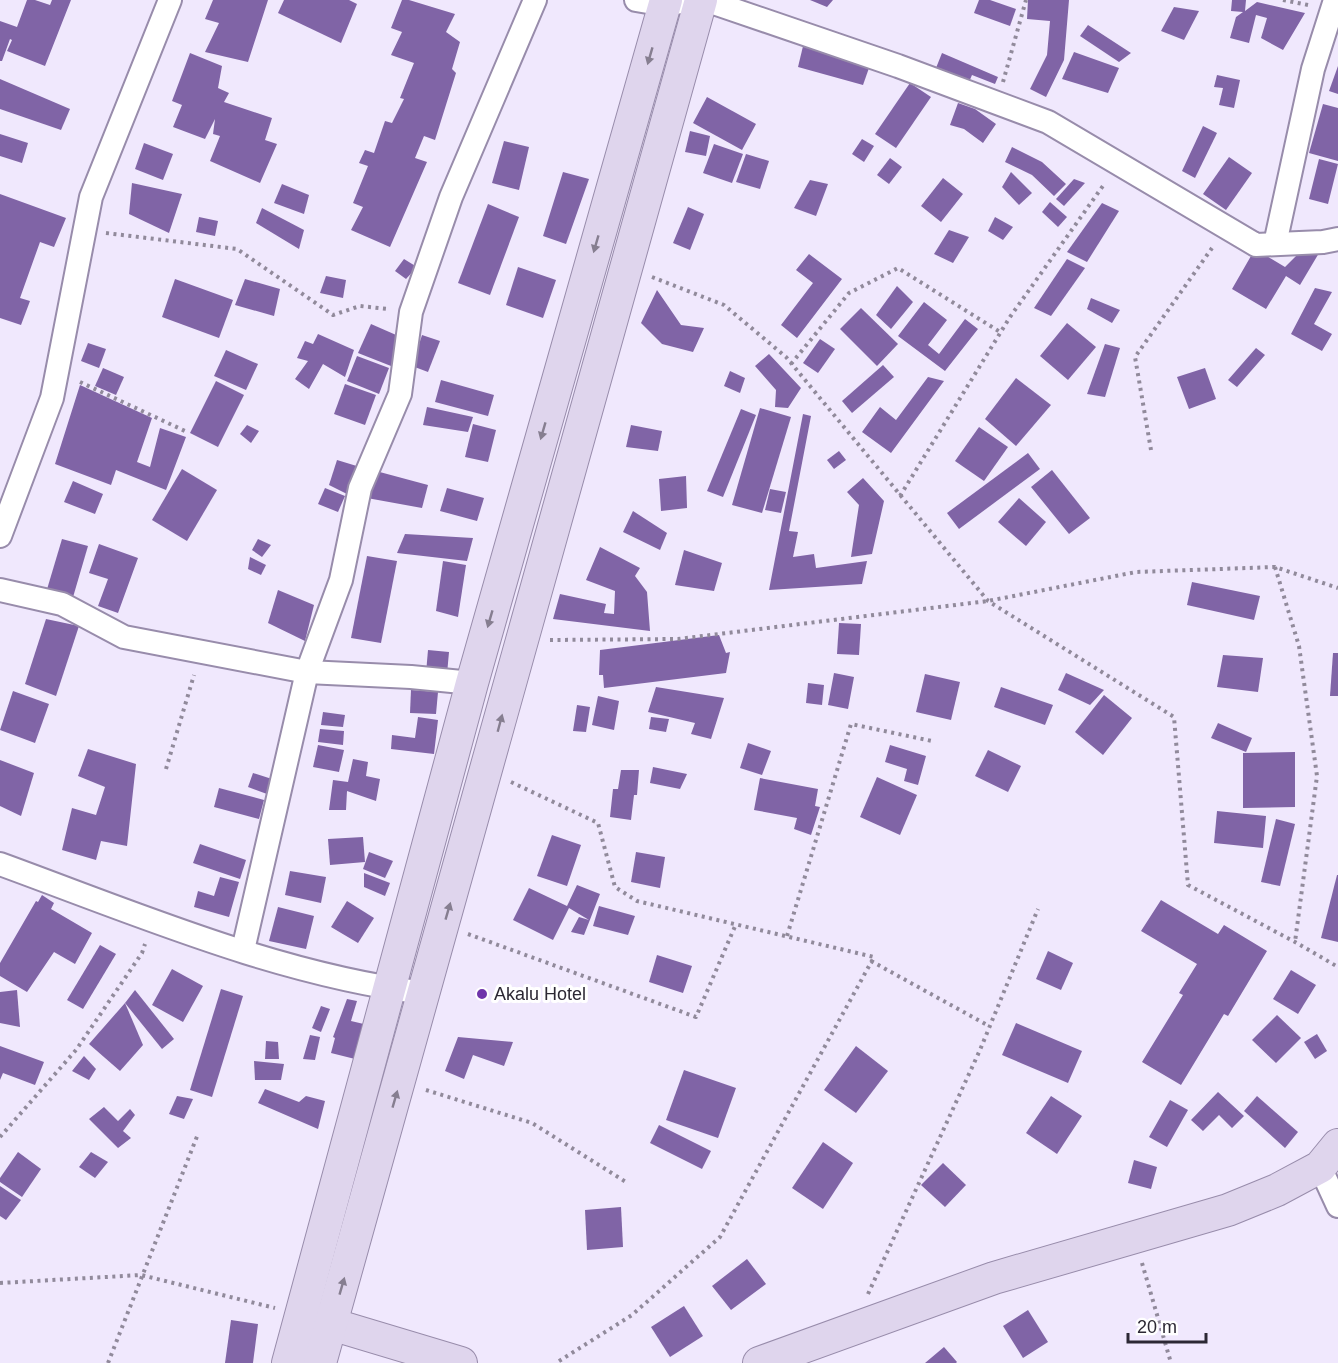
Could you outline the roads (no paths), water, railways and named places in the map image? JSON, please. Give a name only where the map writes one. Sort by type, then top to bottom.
[{"type":"street","points":[[0,536],[52,398],[91,197],[170,0]]},
{"type":"street","points":[[243,950],[307,672],[341,580],[360,488],[400,394],[411,312],[451,197],[535,0]]},
{"type":"street","points":[[320,1363],[701,0]]},
{"type":"street","points":[[705,0],[898,66],[1048,122],[1256,245],[1338,239]]},
{"type":"street","points":[[1275,244],[1313,69],[1335,0]]},
{"type":"street","points":[[288,1363],[472,683],[665,1]]},
{"type":"street","points":[[0,590],[62,604],[124,637],[307,672],[411,677],[472,683]]},
{"type":"street","points":[[0,864],[154,920],[335,978],[425,993]]},
{"type":"street","points":[[759,1363],[994,1278],[1228,1210],[1277,1190],[1329,1156],[1338,1206]]},
{"type":"street","points":[[302,1315],[461,1363]]},
{"type":"place","name":"Akalu Hotel","points":[[482,994]]}]
